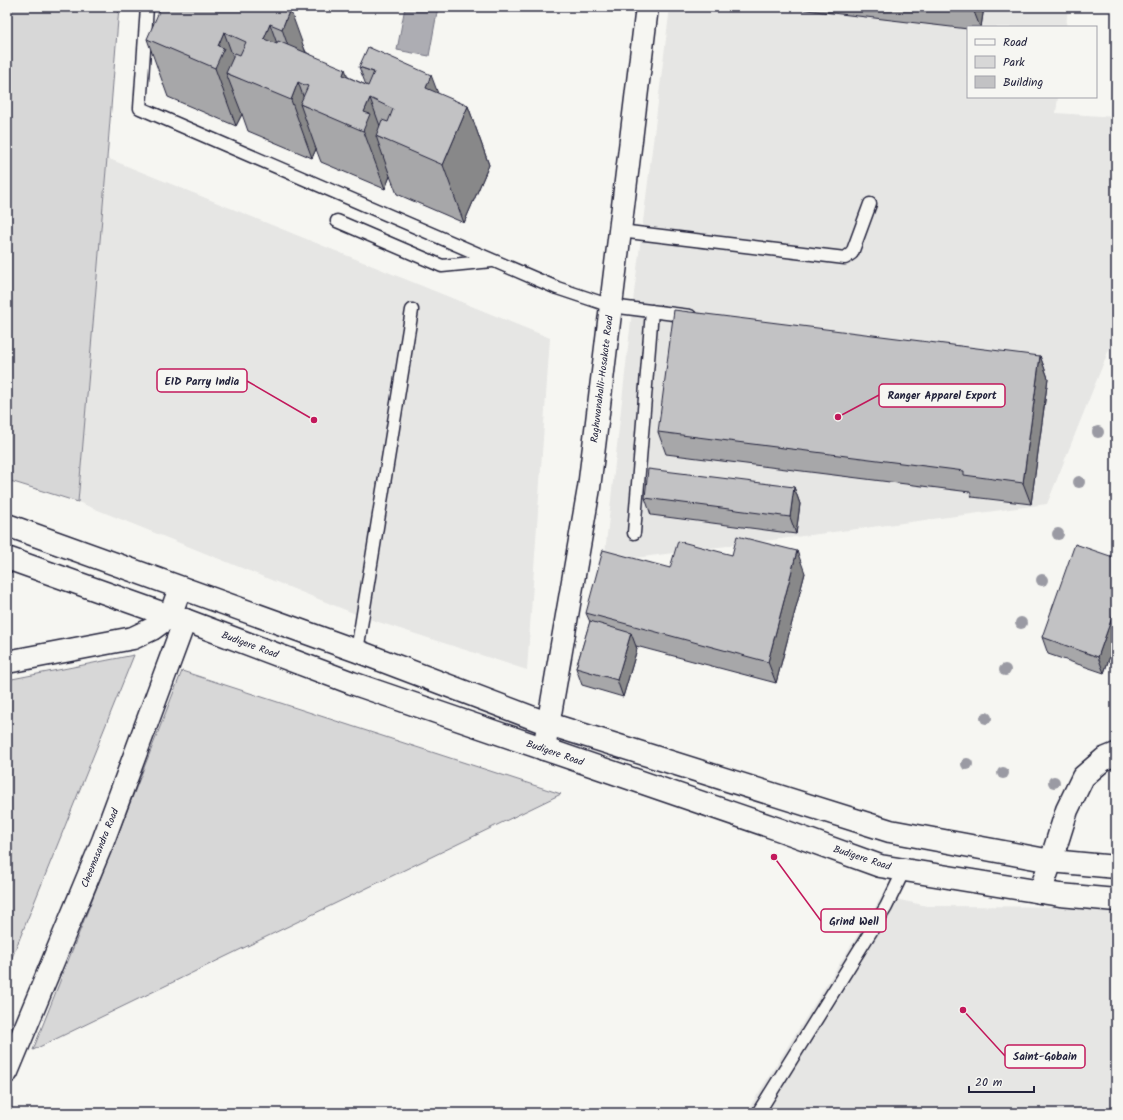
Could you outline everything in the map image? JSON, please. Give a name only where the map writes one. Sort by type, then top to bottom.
[{"type":"main road","name":"Raghuvanahalli-Hosakote Road","points":[[544,749],[589,488],[647,7]]},
{"type":"main road","points":[[7,525],[357,651],[549,724],[890,831],[1052,862],[1116,867]]},
{"type":"main road","name":"Budigere Road","points":[[7,558],[178,618],[352,683],[778,829],[880,866],[1060,895],[1116,900]]},
{"type":"main road","name":"Cheemasandra Road","points":[[7,1072],[103,841],[178,618],[180,588]]},
{"type":"main road","points":[[7,662],[133,638],[178,618]]},
{"type":"main road","points":[[1040,892],[1052,862],[1067,810],[1083,777],[1104,759],[1116,754]]},
{"type":"lane","points":[[147,7],[140,108],[557,288],[611,306],[699,318]]},
{"type":"lane","points":[[620,231],[845,258],[852,252],[870,204]]},
{"type":"lane","points":[[337,222],[442,266],[494,261]]},
{"type":"lane","points":[[357,651],[412,310]]},
{"type":"lane","points":[[634,533],[652,312]]},
{"type":"lane","points":[[758,1113],[886,907],[904,870]]},
{"type":"shaded area","points":[[405,7],[438,7],[429,56],[397,50]]},
{"type":"shaded area","points":[[670,7],[1068,7],[1066,26],[967,26],[967,98],[1058,98],[1056,113],[1116,117],[1116,332],[1047,504],[604,562],[634,293]]},
{"type":"shaded area","points":[[107,158],[550,338],[527,670],[363,617],[78,502]]},
{"type":"shaded area","points":[[882,896],[927,906],[1116,907],[1116,1113],[746,1113]]},
{"type":"green space","points":[[7,7],[119,7],[78,502],[7,480]]},
{"type":"green space","points":[[134,655],[7,970],[7,680]]},
{"type":"green space","points":[[182,671],[561,794],[33,1050]]},
{"type":"building","points":[[161,7],[285,7],[290,9],[282,29],[270,24],[264,39],[277,44],[278,41],[345,69],[343,75],[368,86],[374,72],[359,67],[368,47],[431,75],[426,88],[468,106],[443,165],[376,136],[382,120],[388,122],[393,109],[370,98],[364,112],[370,114],[363,131],[300,104],[308,86],[298,82],[291,100],[226,73],[235,53],[240,55],[246,42],[224,32],[218,46],[224,48],[215,68],[147,39]]},
{"type":"building","points":[[960,7],[973,7],[973,9]]},
{"type":"building","points":[[674,310],[1040,356],[1023,483],[964,475],[964,471],[658,432]]},
{"type":"building","points":[[648,469],[794,487],[790,517],[645,498]]},
{"type":"building","points":[[737,536],[797,551],[768,662],[586,613],[603,550],[670,568],[678,541],[732,555]]},
{"type":"building","points":[[1075,544],[1116,558],[1116,606],[1098,657],[1042,637]]},
{"type":"building","points":[[590,621],[631,633],[617,680],[576,668]]},
{"type":"place","name":"Ranger Apparel Export","points":[[838,417]]},
{"type":"place","name":"EID Parry India","points":[[314,420]]},
{"type":"place","name":"Grind Well","points":[[774,857]]},
{"type":"place","name":"Saint-Gobain","points":[[963,1010]]}]
